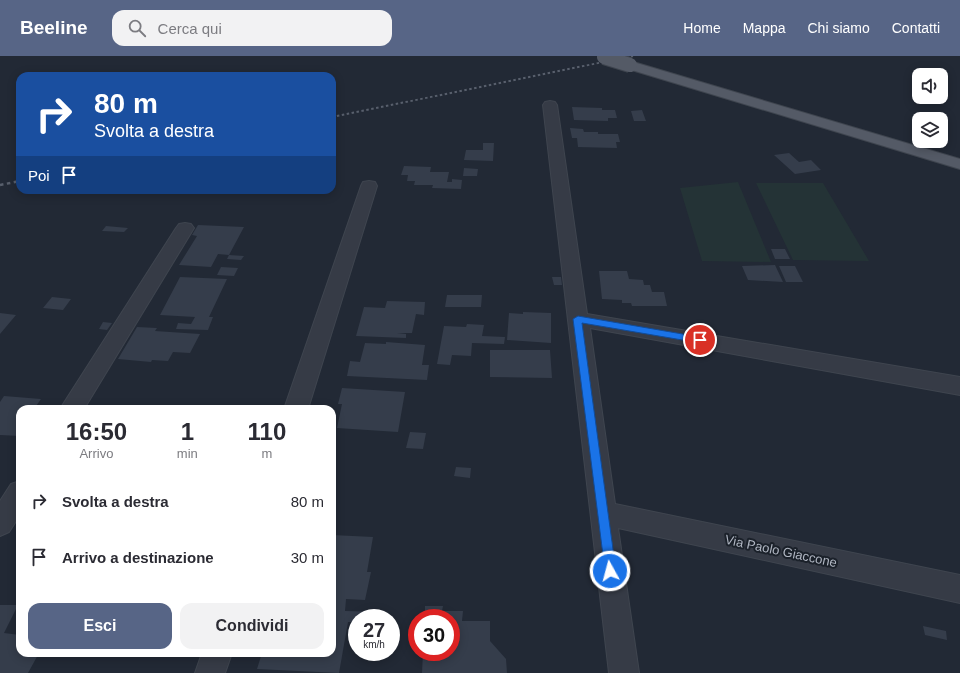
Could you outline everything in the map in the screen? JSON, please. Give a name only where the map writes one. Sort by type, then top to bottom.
[{"type":"main road","points":[[603,56],[960,164]]},
{"type":"street","points":[[550,105],[624,673]]},
{"type":"street","points":[[297,405],[369,186]]},
{"type":"street","points":[[74,405],[185,228]]},
{"type":"street","points":[[578,319],[960,386]]},
{"type":"street","points":[[0,524],[16,498]]},
{"type":"street","name":"Via Paolo Giaccone","points":[[603,513],[960,589]]},
{"type":"street","points":[[210,673],[216,657]]},
{"type":"shaded area","points":[[738,182],[771,262],[702,261],[680,188]]},
{"type":"shaded area","points":[[756,183],[823,183],[869,261],[793,260]]},
{"type":"building","points":[[572,107],[615,110],[617,118],[608,118],[608,121],[574,120]]},
{"type":"building","points":[[642,110],[646,121],[634,121],[631,111]]},
{"type":"building","points":[[570,128],[583,129],[584,132],[598,132],[598,134],[618,134],[620,142],[616,142],[617,148],[578,147],[577,138],[572,138]]},
{"type":"building","points":[[483,143],[494,143],[493,161],[464,160],[466,150],[483,150]]},
{"type":"building","points":[[789,153],[799,162],[811,160],[821,170],[795,174],[774,155]]},
{"type":"building","points":[[404,166],[431,167],[430,172],[449,172],[447,182],[452,182],[452,179],[462,180],[461,189],[432,188],[433,185],[414,185],[415,181],[407,181],[408,175],[401,175]]},
{"type":"building","points":[[464,168],[478,169],[477,176],[463,176]]},
{"type":"building","points":[[198,225],[244,227],[229,255],[218,254],[211,267],[179,265],[197,236],[192,235]]},
{"type":"building","points":[[106,226],[128,228],[124,232],[102,231]]},
{"type":"building","points":[[771,249],[785,249],[790,259],[775,259]]},
{"type":"building","points":[[229,255],[244,256],[241,260],[227,259]]},
{"type":"building","points":[[775,265],[783,282],[748,280],[742,266]]},
{"type":"building","points":[[779,266],[795,266],[803,282],[786,282]]},
{"type":"building","points":[[221,267],[238,268],[234,276],[217,275]]},
{"type":"building","points":[[599,271],[627,271],[629,279],[643,280],[644,285],[650,285],[652,292],[664,292],[667,306],[632,306],[631,303],[622,303],[622,300],[602,299]]},
{"type":"building","points":[[180,277],[227,279],[209,317],[213,317],[208,330],[176,329],[178,323],[191,324],[195,317],[160,315]]},
{"type":"building","points":[[552,277],[561,277],[562,285],[554,285]]},
{"type":"building","points":[[447,295],[482,295],[481,307],[445,307]]},
{"type":"building","points":[[52,297],[71,299],[63,310],[43,308]]},
{"type":"building","points":[[387,301],[425,302],[424,315],[416,314],[412,333],[397,333],[406,334],[406,338],[356,336],[364,307],[385,308]]},
{"type":"building","points":[[523,312],[551,313],[551,343],[507,340],[509,313],[523,314]]},
{"type":"building","points":[[0,313],[16,315],[0,334]]},
{"type":"building","points":[[103,322],[112,323],[107,330],[99,329]]},
{"type":"building","points":[[467,324],[484,325],[482,336],[505,337],[504,344],[472,343],[471,356],[452,355],[450,365],[437,364],[444,326],[466,327]]},
{"type":"building","points":[[137,327],[157,328],[155,331],[200,334],[190,353],[173,352],[168,361],[152,360],[151,362],[118,359]]},
{"type":"building","points":[[386,342],[425,345],[422,365],[429,365],[427,380],[347,376],[350,361],[360,362],[365,343],[386,344]]},
{"type":"building","points":[[490,350],[550,350],[552,378],[490,377]]},
{"type":"building","points":[[342,388],[405,392],[398,432],[337,428],[342,404],[338,404]]},
{"type":"building","points":[[4,396],[41,399],[37,405],[16,405],[16,436],[0,435],[0,402]]},
{"type":"building","points":[[410,432],[426,433],[423,449],[406,448]]},
{"type":"building","points":[[456,467],[471,468],[470,478],[454,476]]},
{"type":"building","points":[[336,535],[373,537],[367,572],[371,572],[365,600],[346,599],[345,611],[348,611],[348,622],[339,673],[257,669],[261,657],[336,657]]},
{"type":"building","points":[[0,605],[16,605],[16,609],[4,633],[16,634],[16,657],[37,657],[28,673],[0,673]]},
{"type":"building","points":[[425,606],[443,606],[442,609],[425,609]]},
{"type":"building","points":[[460,611],[463,611],[462,621],[490,621],[490,641],[506,659],[507,673],[422,673],[423,661],[460,661]]},
{"type":"building","points":[[923,626],[946,631],[947,640],[925,635]]},
{"type":"railway","points":[[336,116],[633,56]]},
{"type":"railway","points":[[0,185],[16,182]]},
{"type":"route","points":[[610,571],[578,319],[700,340]]}]
